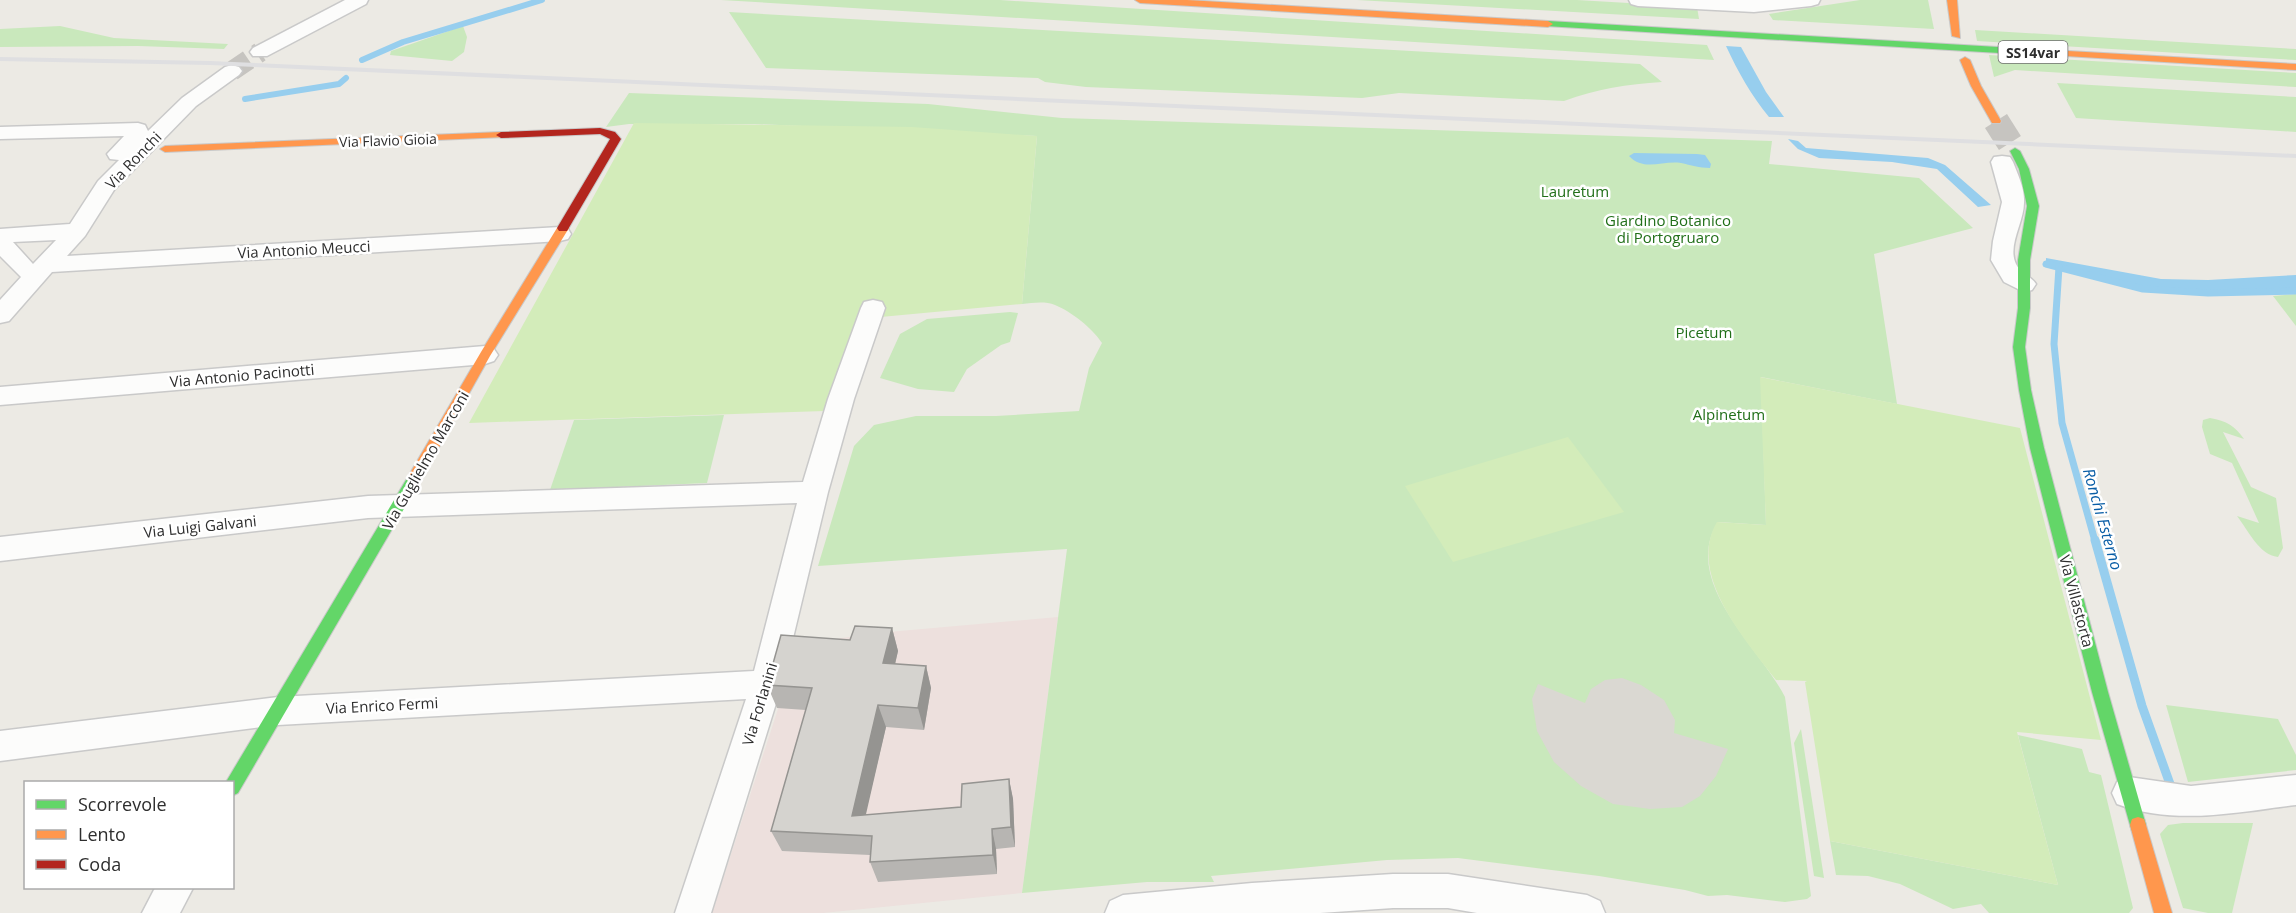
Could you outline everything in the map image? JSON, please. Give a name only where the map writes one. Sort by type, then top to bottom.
[{"type":"main road","name":"SS14var","points":[[1140,0],[2296,67]]},
{"type":"main road","points":[[1952,0],[1957,36]]},
{"type":"main road","points":[[1965,60],[1976,86],[1996,121]]},
{"type":"main road","name":"Via Flavio Gioia","points":[[165,149],[600,131],[611,134]]},
{"type":"main road","name":"Via Guglielmo Marconi","points":[[234,785],[485,355],[614,145],[616,139],[611,134]]},
{"type":"main road","name":"Via Villastorta","points":[[2024,284],[2024,308],[2019,347],[2025,390],[2046,483],[2163,913]]},
{"type":"street","points":[[261,52],[359,0]]},
{"type":"street","points":[[1638,0],[1754,6],[1811,0]]},
{"type":"street","name":"Via Ronchi","points":[[0,315],[76,231],[106,186],[189,102],[236,79],[222,96],[202,111],[165,149]]},
{"type":"street","points":[[0,133],[136,128],[139,131],[100,174],[98,179],[106,186],[125,183],[139,177],[165,149]]},
{"type":"street","name":"Via Villastorta","points":[[2009,156],[2013,206],[2001,258],[2010,276],[2024,284]]},
{"type":"street","points":[[0,236],[76,231]]},
{"type":"street","name":"Via Antonio Meucci","points":[[44,269],[560,234]]},
{"type":"street","points":[[0,242],[26,271],[44,269]]},
{"type":"street","name":"Via Forlanini","points":[[693,913],[766,684],[814,492],[841,399],[873,308]]},
{"type":"street","name":"Via Antonio Pacinotti","points":[[0,396],[485,355]]},
{"type":"street","points":[[399,505],[814,492]]},
{"type":"street","name":"Via Luigi Galvani","points":[[0,549],[399,505]]},
{"type":"street","name":"Via Enrico Fermi","points":[[0,746],[278,711],[766,684]]},
{"type":"street","points":[[2129,793],[2191,802],[2296,790]]},
{"type":"street","points":[[160,913],[174,889]]},
{"type":"street","points":[[1123,913],[1252,900],[1393,891],[1448,891],[1587,913]]},
{"type":"shaded area","points":[[1058,617],[1022,893],[823,913],[712,913],[799,644],[877,633]]},
{"type":"shaded area","points":[[1622,678],[1641,685],[1664,700],[1675,720],[1674,733],[1728,749],[1716,776],[1700,796],[1682,807],[1650,809],[1613,804],[1581,786],[1554,762],[1537,731],[1532,699],[1538,684],[1585,703],[1591,689],[1605,680]]},
{"type":"green space","points":[[721,0],[1000,0],[1707,45],[1714,60]]},
{"type":"green space","points":[[1357,0],[1577,0],[1697,7],[1699,19]]},
{"type":"green space","points":[[1860,0],[1928,0],[1934,29],[1773,20],[1769,14]]},
{"type":"green space","points":[[729,12],[1640,64],[1662,82],[1612,88],[1564,101],[1399,93],[1362,98],[1086,87],[1045,82],[1038,78],[766,68]]},
{"type":"green space","points":[[60,26],[114,38],[228,44],[224,49],[138,46],[0,47],[0,29]]},
{"type":"green space","points":[[463,26],[467,37],[464,52],[452,61],[390,55],[391,51]]},
{"type":"green space","points":[[1975,30],[2296,49],[2296,60],[1977,41]]},
{"type":"green space","points":[[1989,55],[2296,73],[2296,87],[2015,70],[1994,77]]},
{"type":"green space","points":[[2057,83],[2296,97],[2296,132],[2076,118]]},
{"type":"green space","points":[[629,93],[928,104],[1062,118],[1772,141],[1769,164],[1919,178],[1973,228],[1874,254],[1897,404],[1761,377],[1766,525],[1718,522],[1709,545],[1709,568],[1716,591],[1728,614],[1785,697],[1811,896],[1807,899],[1785,902],[1727,895],[1708,896],[1599,876],[1458,858],[1387,860],[1211,876],[1214,882],[1147,882],[1022,893],[1067,549],[818,566],[854,446],[874,425],[916,416],[996,416],[1079,411],[1089,368],[1102,343],[1075,316],[1055,305],[1022,304],[1037,136],[754,124],[629,124],[606,127]]},
{"type":"green space","points":[[634,123],[912,127],[1037,136],[1022,304],[859,319],[825,411],[469,423]]},
{"type":"green space","points":[[2296,294],[2296,326],[2273,296]]},
{"type":"green space","points":[[1018,313],[1010,342],[1001,345],[967,369],[954,392],[918,389],[880,378],[900,334],[927,319]]},
{"type":"green space","points":[[1760,377],[2020,428],[2101,740],[2017,732],[2058,885],[1830,841],[1805,682],[1807,681],[1776,680],[1736,627],[1714,585],[1709,563],[1709,542],[1717,522],[1766,525]]},
{"type":"green space","points":[[724,415],[707,483],[550,490],[574,420]]},
{"type":"green space","points":[[2210,418],[2234,427],[2241,434],[2244,439],[2223,432],[2251,487],[2276,498],[2283,548],[2278,557],[2265,552],[2260,547],[2237,516],[2259,523],[2232,463],[2210,454],[2202,427],[2203,420]]},
{"type":"green space","points":[[1568,437],[1624,512],[1453,562],[1405,486]]},
{"type":"green space","points":[[2166,705],[2278,719],[2296,755],[2296,770],[2188,782]]},
{"type":"green space","points":[[1801,729],[1824,878],[1814,876],[1794,743]]},
{"type":"green space","points":[[2018,735],[2082,749],[2089,772],[2101,775],[2133,908],[2129,913],[1989,913],[1981,904],[1953,909],[1900,884],[1868,876],[1836,875],[1830,841],[2058,885]]},
{"type":"green space","points":[[2253,823],[2232,913],[2208,913],[2183,908],[2160,834],[2168,825]]},
{"type":"water","points":[[1726,46],[1741,47],[1766,92],[1784,117],[1769,117],[1745,83]]},
{"type":"water","points":[[1788,139],[1798,141],[1806,148],[1928,158],[1945,165],[1991,205],[1978,207],[1937,169],[1892,162],[1819,158],[1798,149]]},
{"type":"water","points":[[1634,153],[1705,155],[1711,164],[1710,168],[1674,162],[1647,164],[1635,161],[1629,156]]},
{"type":"water","points":[[2046,258],[2161,279],[2208,280],[2296,275],[2296,291],[2208,293],[2143,289],[2046,264]]},
{"type":"building","points":[[855,626],[892,628],[883,663],[926,666],[918,708],[878,705],[852,816],[961,807],[962,784],[1009,779],[1011,827],[992,829],[993,855],[870,862],[872,836],[771,831],[812,688],[767,685],[781,635],[850,640]]},
{"type":"waterway","points":[[362,60],[403,42],[542,0]]},
{"type":"waterway","points":[[245,99],[339,84],[346,78]]},
{"type":"waterway","name":"Ronchi Esterno","points":[[2046,264],[2059,267]]},
{"type":"waterway","points":[[2059,267],[2143,289],[2208,293],[2296,291]]},
{"type":"waterway","name":"Ronchi Esterno","points":[[2059,267],[2054,344],[2062,423],[2095,541]]},
{"type":"waterway","name":"Ronchi Esterno","points":[[2095,540],[2142,706],[2170,784]]},
{"type":"tunnel","points":[[232,71],[260,52]]},
{"type":"tunnel","points":[[1996,121],[2015,151]]},
{"type":"railway","points":[[0,59],[210,63],[2296,156]]},
{"type":"traffic: fast","points":[[1548,24],[2033,52]]},
{"type":"traffic: fast","points":[[2015,151],[2024,169],[2033,206],[2024,260],[2024,308],[2019,347],[2025,390],[2037,448],[2100,692],[2138,825]]},
{"type":"traffic: fast","points":[[234,785],[414,479]]},
{"type":"traffic: slow","points":[[1140,0],[1548,24]]},
{"type":"traffic: slow","points":[[1952,0],[1957,36]]},
{"type":"traffic: slow","points":[[2033,52],[2296,67]]},
{"type":"traffic: slow","points":[[1965,60],[1976,86],[1996,121]]},
{"type":"traffic: slow","points":[[165,149],[501,135]]},
{"type":"traffic: slow","points":[[414,479],[485,355],[563,228]]},
{"type":"traffic: slow","points":[[2138,825],[2163,913]]},
{"type":"traffic: jam","points":[[501,135],[600,131],[611,134],[616,139],[563,228]]},
{"type":"park label","name":"Lauretum","points":[[1575,191]]},
{"type":"park label","name":"Giardino Botanico di Portogruaro","points":[[1668,228]]},
{"type":"park label","name":"Picetum","points":[[1704,332]]},
{"type":"park label","name":"Alpinetum","points":[[1729,414]]}]
